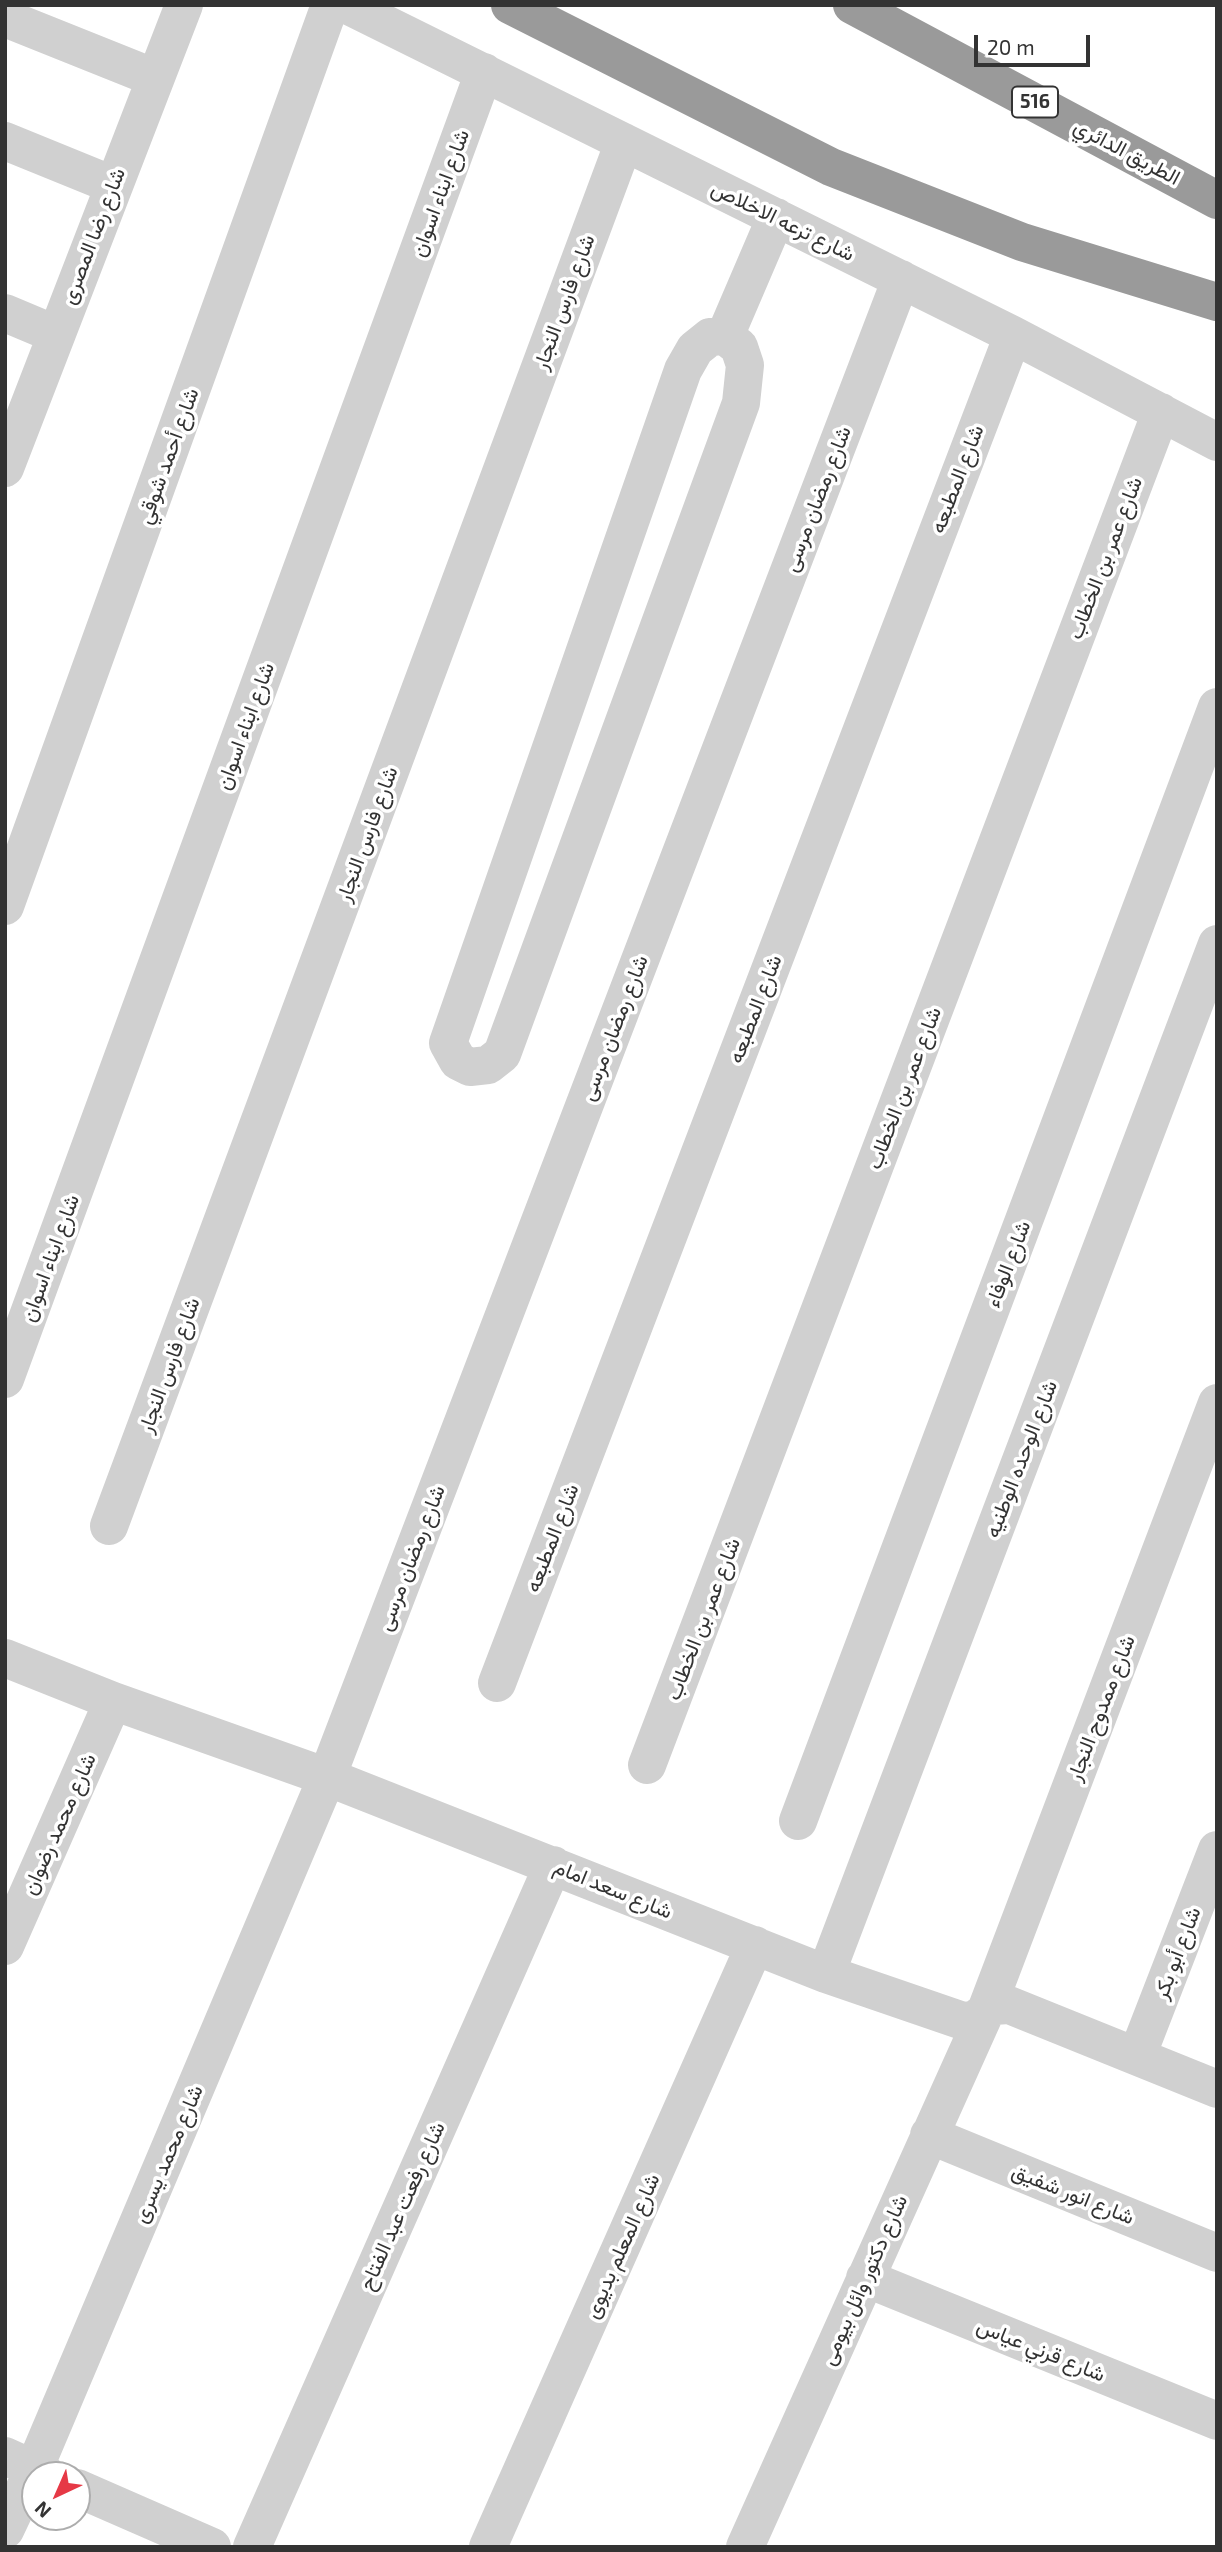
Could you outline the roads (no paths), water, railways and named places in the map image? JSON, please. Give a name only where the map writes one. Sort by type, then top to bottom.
[{"type":"highway","points":[[510,5],[866,182],[1034,246],[1217,302]]},
{"type":"highway","name":"الطريق الدائري","points":[[852,5],[1217,200]]},
{"type":"street","name":"شارع رضا المصرى","points":[[5,468],[54,334],[184,5]]},
{"type":"street","name":"شارع أحمد شوقي","points":[[5,906],[330,5]]},
{"type":"street","name":"شارع ترعه الاخلاص","points":[[347,5],[1013,335],[1217,443]]},
{"type":"street","points":[[5,18],[155,78]]},
{"type":"street","name":"شارع ابناء اسوان","points":[[5,1379],[484,72]]},
{"type":"street","points":[[5,141],[113,185]]},
{"type":"street","name":"شارع فارس النجار","points":[[109,1526],[624,142]]},
{"type":"street","points":[[725,336],[776,217]]},
{"type":"street","name":"شارع رمضان مرسى","points":[[327,1777],[901,279]]},
{"type":"street","points":[[5,313],[54,334]]},
{"type":"street","name":"شارع المطبعه","points":[[497,1683],[1013,335]]},
{"type":"street","points":[[725,336],[739,347],[745,366],[741,403],[502,1054],[488,1065],[470,1067],[458,1061],[448,1043],[457,1017],[684,370],[695,349],[710,337],[725,336]]},
{"type":"street","name":"شارع عمر بن الخطاب","points":[[647,1765],[1161,412]]},
{"type":"street","name":"شارع الوفاء","points":[[798,1821],[1217,706]]},
{"type":"street","name":"شارع الوحده الوطنيه","points":[[826,1974],[1217,944]]},
{"type":"street","name":"شارع ممدوح النجار","points":[[985,2013],[1217,1403]]},
{"type":"street","name":"شارع سعد امام","points":[[5,1658],[113,1701],[327,1777],[826,1974],[963,2021],[985,2013],[993,2006],[1009,2005],[1217,2089]]},
{"type":"street","name":"شارع محمد رضوان","points":[[5,1946],[113,1701]]},
{"type":"street","name":"شارع محمد يسرى","points":[[32,2461],[327,1777]]},
{"type":"street","name":"شارع أبو بكر","points":[[1137,2056],[1217,1850]]},
{"type":"street","name":"شارع رفعت عبد الفتاح","points":[[252,2547],[553,1865]]},
{"type":"street","name":"شارع المعلم بديوى","points":[[488,2547],[755,1945]]},
{"type":"street","name":"شارع دكتور وائل بيومى","points":[[745,2547],[985,2013]]},
{"type":"street","name":"شارع انور شفيق","points":[[929,2135],[1217,2253]]},
{"type":"street","name":"شارع قرني عياس","points":[[865,2278],[1217,2421]]},
{"type":"street","name":"شارع محمد يسرى","points":[[5,2530],[21,2488]]},
{"type":"street","points":[[91,2494],[212,2547]]}]
